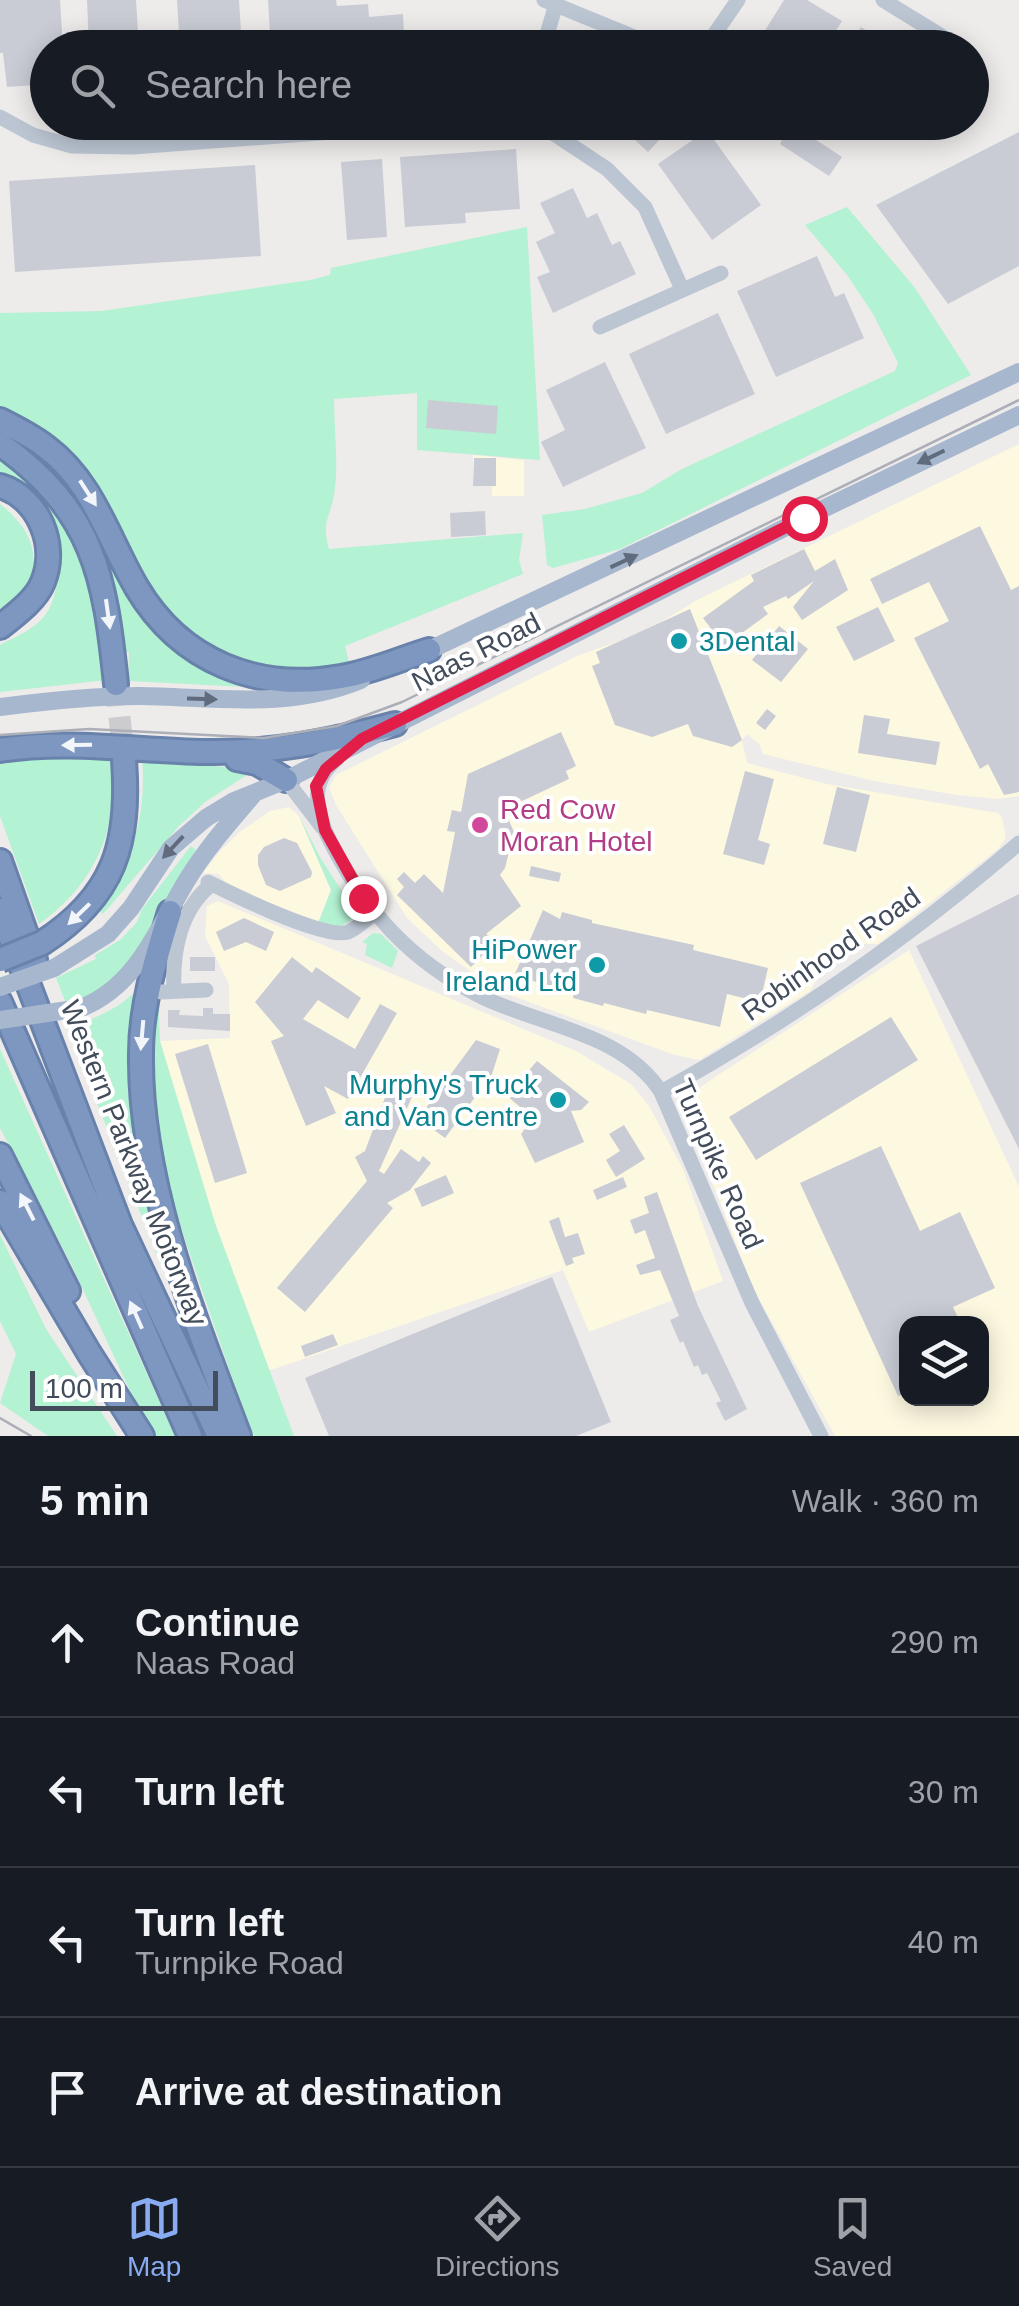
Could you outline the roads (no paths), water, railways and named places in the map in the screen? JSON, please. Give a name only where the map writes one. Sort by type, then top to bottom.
[{"type":"highway","points":[[0,420],[50,449],[77,478],[150,606],[183,643],[209,660],[254,678],[300,681],[342,677],[429,650]]},
{"type":"highway","points":[[0,444],[48,484],[88,544],[106,600],[116,684]]},
{"type":"highway","points":[[0,486],[24,499],[37,514],[49,549],[43,584],[0,627]]},
{"type":"highway","points":[[0,750],[105,745],[209,752],[299,747],[395,724]]},
{"type":"highway","points":[[209,752],[257,763],[286,780]]},
{"type":"highway","points":[[0,960],[42,943],[82,913],[110,874],[125,826],[124,760]]},
{"type":"highway","points":[[0,861],[82,1099],[86,1141]]},
{"type":"highway","name":"Western Parkway Motorway","points":[[0,910],[120,1224],[219,1436]]},
{"type":"highway","points":[[170,912],[144,1012],[140,1052],[149,1144],[170,1237],[239,1436]]},
{"type":"highway","name":"Western Parkway Motorway","points":[[0,1002],[190,1436]]},
{"type":"highway","points":[[0,1154],[114,1389]]},
{"type":"highway","points":[[0,1202],[142,1436]]},
{"type":"main road","name":"Naas Road","points":[[0,707],[99,697],[262,701],[303,698],[339,689],[1019,372]]},
{"type":"main road","name":"Naas Road","points":[[0,987],[54,968],[108,934],[181,838],[220,808],[286,780],[804,518],[1019,416]]},
{"type":"main road","points":[[0,1020],[81,1008],[104,997],[128,976],[202,858],[258,792]]},
{"type":"street","points":[[717,30],[738,0]]},
{"type":"street","points":[[883,0],[932,30]]},
{"type":"street","points":[[546,30],[550,2],[618,30]]},
{"type":"street","points":[[0,117],[30,132]]},
{"type":"street","points":[[52,140],[72,146],[132,147],[225,140]]},
{"type":"street","points":[[564,140],[608,169],[645,208],[682,289]]},
{"type":"street","points":[[600,327],[722,273]]},
{"type":"street","points":[[325,830],[316,786],[326,769],[362,739]]},
{"type":"street","points":[[286,780],[325,830]]},
{"type":"street","points":[[258,792],[277,792],[305,807]]},
{"type":"street","name":"Turnpike Road","points":[[325,830],[374,914],[415,955],[481,996],[626,1055],[648,1071],[661,1092],[752,1304],[821,1436]]},
{"type":"street","name":"Robinhood Road","points":[[661,1092],[860,971],[962,893],[1019,843]]},
{"type":"street","points":[[206,990],[168,992],[173,952],[198,894],[210,883],[294,920],[332,932],[347,932],[374,914]]},
{"type":"tunnel","points":[[116,684],[124,760]]},
{"type":"tram line","points":[[0,735],[89,729],[264,738],[337,726],[402,702],[1019,400]]},
{"type":"tram line","points":[[0,1418],[31,1436]]},
{"type":"place","name":"3Dental","points":[[679,641]]},
{"type":"place","name":"Red Cow Moran Hotel","points":[[480,825]]},
{"type":"place","name":"HiPower Ireland Ltd","points":[[597,965]]},
{"type":"place","name":"Murphy's Truck and Van Centre","points":[[558,1100]]}]
